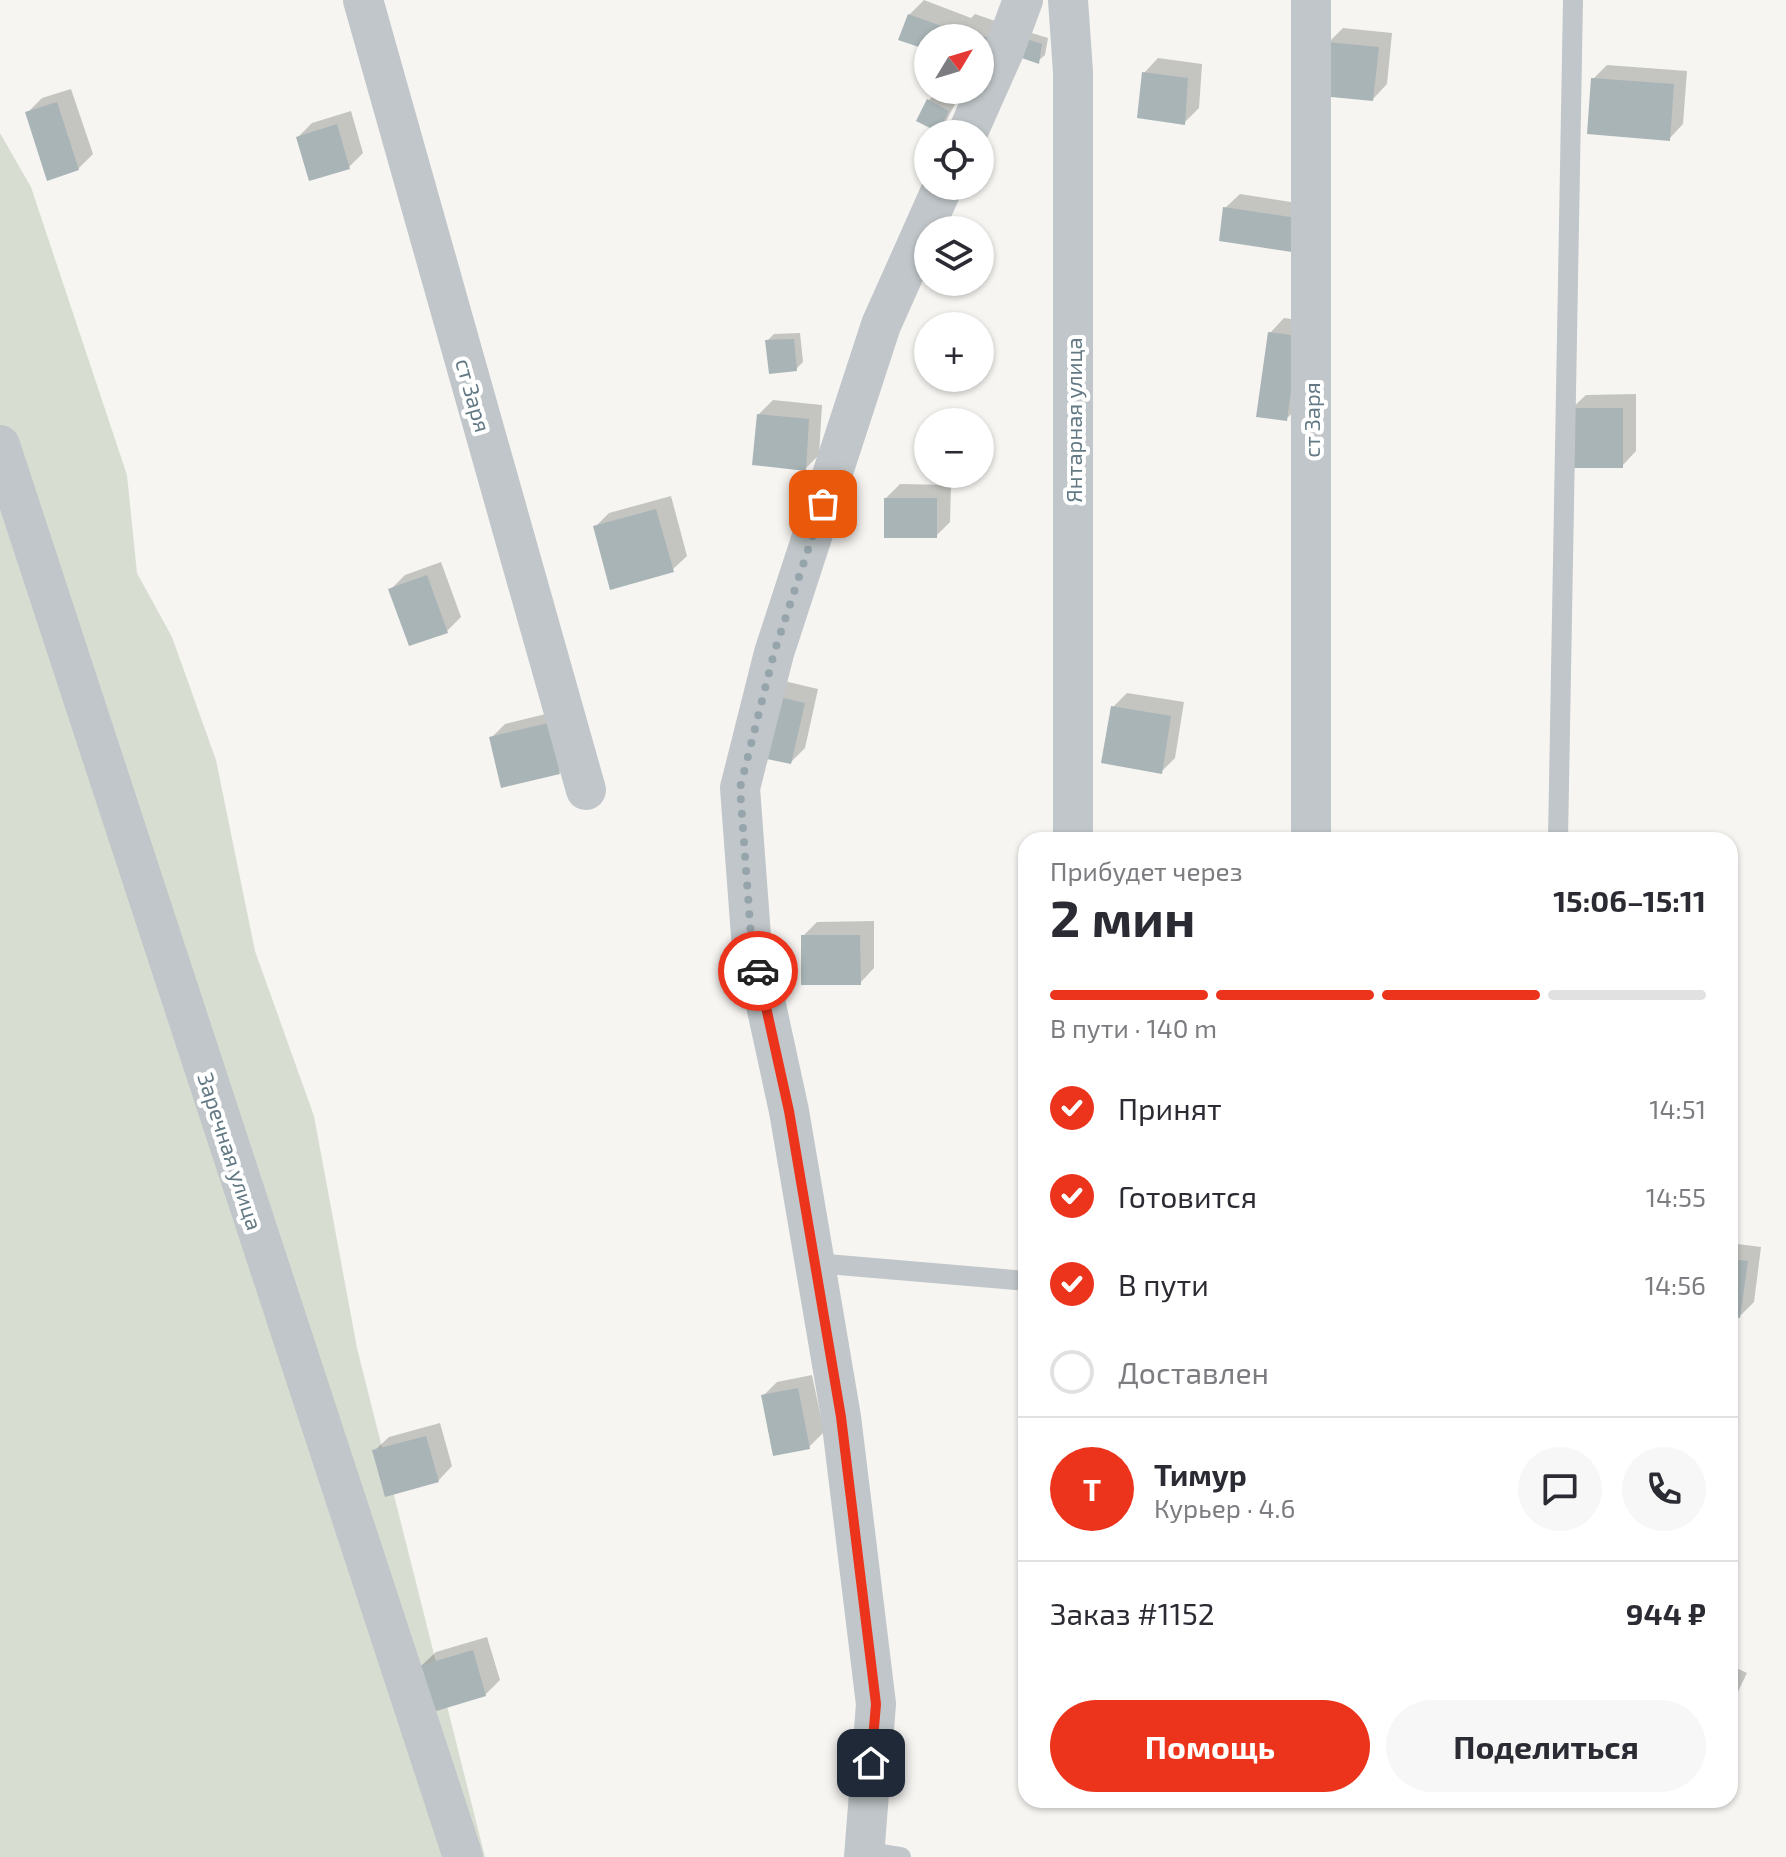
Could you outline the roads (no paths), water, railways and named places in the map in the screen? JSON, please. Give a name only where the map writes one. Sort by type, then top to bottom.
[{"type":"street","name":"ст Заря","points":[[363,0],[586,790]]},
{"type":"street","points":[[973,120],[1023,0]]},
{"type":"street","name":"Янтарная улица","points":[[1068,0],[1073,72],[1073,832]]},
{"type":"street","name":"ст Заря","points":[[1311,0],[1311,832]]},
{"type":"street","points":[[871,1855],[876,1704],[841,1417],[789,1111],[751,936],[740,788],[774,653],[881,325],[937,200]]},
{"type":"street","name":"Заречная улица","points":[[0,445],[463,1857]]},
{"type":"lane","points":[[1558,832],[1573,0]]},
{"type":"lane","points":[[815,1263],[1018,1280]]}]
